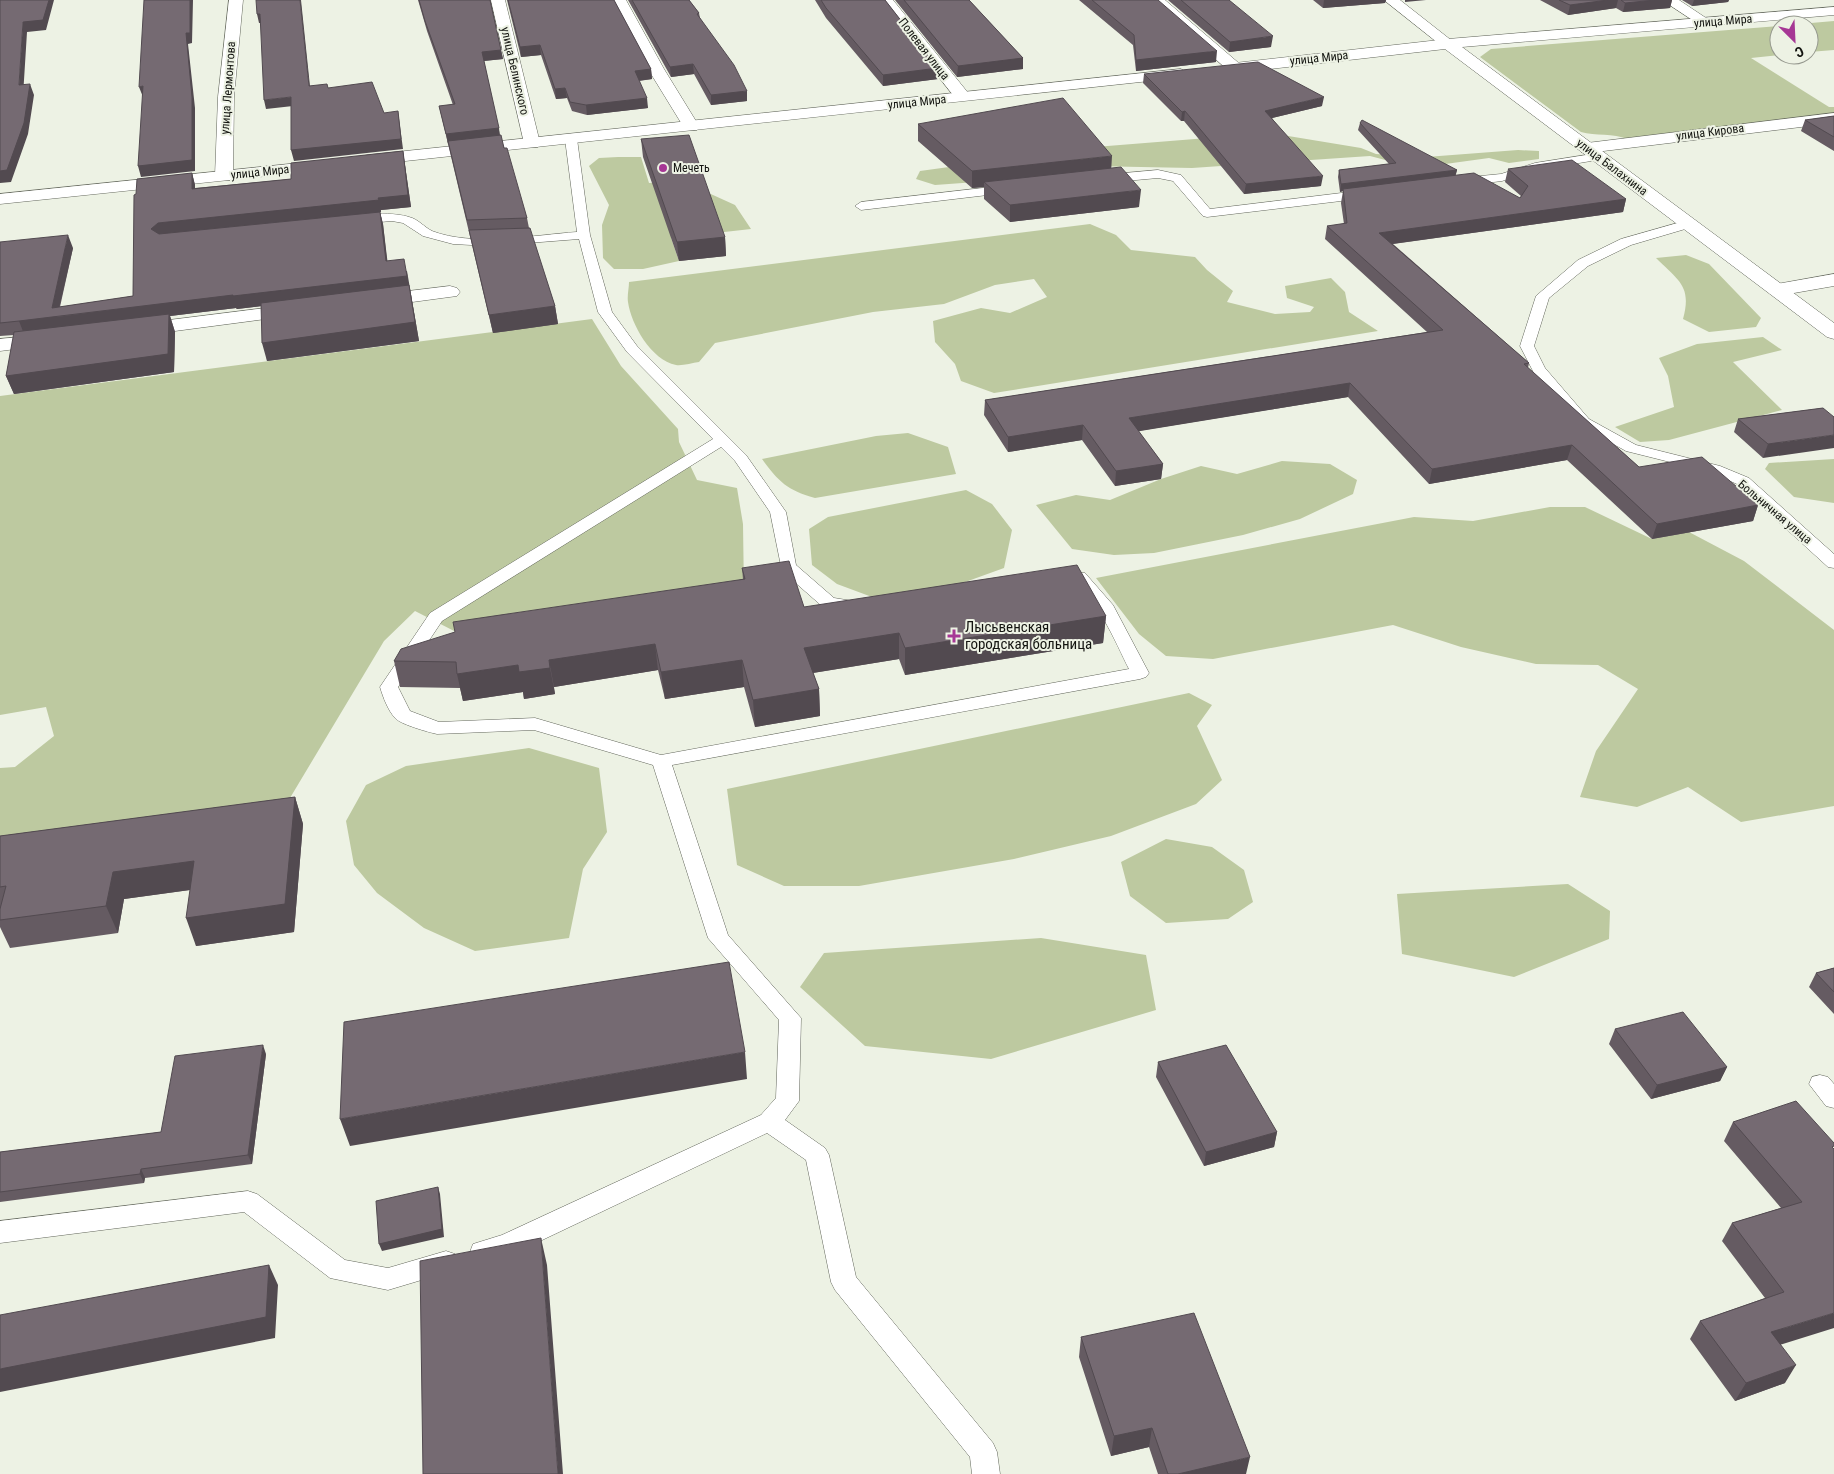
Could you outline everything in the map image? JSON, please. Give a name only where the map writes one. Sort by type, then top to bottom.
[{"type":"street","name":"улица Лермонтова","points":[[224,176],[226,97],[236,0]]},
{"type":"street","name":"улица Белинского","points":[[498,0],[532,143]]},
{"type":"street","points":[[619,0],[656,69],[691,126]]},
{"type":"street","name":"Полевая улица","points":[[885,0],[963,98]]},
{"type":"street","points":[[1156,0],[1235,68]]},
{"type":"street","name":"улица Балахнина","points":[[1390,0],[1834,333]]},
{"type":"street","points":[[1669,0],[1705,22]]},
{"type":"street","name":"улица Мира","points":[[0,199],[963,98],[1448,44],[1834,11]]},
{"type":"street","name":"улица Кирова","points":[[1593,153],[1834,118]]},
{"type":"street","points":[[1777,290],[1834,280]]},
{"type":"street","points":[[351,304],[450,292]]},
{"type":"street","points":[[114,333],[312,309]]},
{"type":"street","points":[[0,345],[64,339]]},
{"type":"lane","points":[[571,139],[584,235],[605,312],[632,349],[742,458],[778,512],[788,567],[829,603],[873,608]]},
{"type":"lane","points":[[1443,184],[1502,177],[1593,153]]},
{"type":"lane","points":[[1094,180],[1158,174],[1177,178],[1207,213],[1374,193]]},
{"type":"lane","points":[[862,206],[1026,188]]},
{"type":"lane","points":[[344,222],[392,217],[407,220],[427,233],[453,240],[481,242],[584,235]]},
{"type":"lane","name":"Больничная улица","points":[[1688,224],[1626,242],[1583,263],[1543,296],[1527,346],[1539,370],[1584,422],[1630,448],[1716,469],[1743,482],[1834,563]]},
{"type":"lane","points":[[723,439],[436,617],[389,688],[394,701],[403,715],[437,728],[535,724],[661,761],[1140,673],[1104,605],[1079,577],[1052,578]]},
{"type":"lane","points":[[0,1232],[248,1201],[340,1270],[388,1279],[508,1244],[769,1122],[787,1101],[790,1018],[719,938],[661,761]]},
{"type":"lane","points":[[769,1122],[817,1155],[844,1282],[983,1452],[986,1474]]},
{"type":"green space","points":[[1834,21],[1834,50],[1819,51],[1819,22]]},
{"type":"green space","points":[[1769,27],[1769,56],[1751,58],[1829,107],[1834,107],[1834,114],[1627,139],[1586,133],[1581,132],[1480,57],[1491,49]]},
{"type":"green space","points":[[1270,133],[1361,148],[1376,154],[1426,157],[1518,150],[1539,151],[1539,159],[1509,163],[1489,158],[1416,168],[1370,156],[1192,168],[1090,166],[1004,180],[935,185],[916,179],[920,171],[1095,147]]},
{"type":"green space","points":[[641,157],[649,183],[701,179],[702,190],[735,205],[751,229],[671,238],[679,261],[643,269],[614,269],[603,258],[602,225],[609,205],[589,166],[599,158]]},
{"type":"green space","points":[[1090,224],[1116,235],[1131,250],[1195,257],[1207,270],[1233,291],[1227,302],[1275,314],[1310,312],[1314,307],[1287,298],[1285,286],[1331,278],[1345,292],[1349,312],[1378,331],[994,393],[961,381],[955,364],[935,342],[933,321],[981,308],[1010,313],[1047,297],[1034,279],[995,285],[944,304],[873,312],[715,343],[699,362],[681,365],[667,362],[651,349],[633,320],[628,302],[629,282]]},
{"type":"green space","points":[[1686,255],[1709,264],[1761,318],[1756,327],[1709,332],[1683,319],[1686,299],[1684,291],[1677,279],[1656,258]]},
{"type":"green space","points":[[592,319],[621,366],[678,429],[679,442],[697,480],[737,488],[743,524],[744,594],[460,634],[415,611],[384,641],[281,813],[0,850],[0,768],[15,767],[54,736],[46,707],[0,715],[0,396]]},
{"type":"green space","points":[[1763,337],[1782,350],[1733,362],[1782,410],[1669,440],[1640,442],[1615,427],[1674,407],[1668,376],[1659,358],[1697,344]]},
{"type":"green space","points":[[908,433],[948,447],[956,474],[815,498],[797,492],[784,484],[762,459],[876,436]]},
{"type":"green space","points":[[1834,459],[1834,503],[1794,497],[1765,469],[1769,463]]},
{"type":"green space","points":[[1282,461],[1330,464],[1357,480],[1353,494],[1300,519],[1243,535],[1154,553],[1114,555],[1072,549],[1036,505],[1076,495],[1110,500],[1161,479],[1201,466],[1237,474]]},
{"type":"green space","points":[[966,490],[992,504],[1012,530],[1004,568],[957,585],[872,597],[837,584],[812,565],[809,529],[828,517]]},
{"type":"green space","points":[[1550,507],[1585,507],[1652,539],[1689,532],[1744,561],[1834,630],[1834,806],[1741,822],[1688,787],[1637,807],[1580,797],[1596,751],[1638,689],[1598,665],[1536,664],[1461,647],[1393,625],[1213,659],[1166,656],[1139,634],[1096,578],[1414,517],[1473,521]]},
{"type":"green space","points":[[1189,693],[1212,705],[1197,726],[1222,780],[1196,804],[1111,836],[1014,859],[859,886],[784,886],[737,865],[727,789]]},
{"type":"green space","points":[[529,748],[599,768],[607,832],[583,869],[569,938],[475,951],[424,928],[377,893],[354,865],[346,821],[366,785],[406,766]]},
{"type":"green space","points":[[1166,839],[1212,847],[1244,870],[1253,902],[1228,919],[1166,923],[1130,896],[1121,862]]},
{"type":"green space","points":[[1568,884],[1610,911],[1609,939],[1514,977],[1402,954],[1397,894]]},
{"type":"green space","points":[[1041,938],[1146,955],[1156,1010],[991,1059],[865,1046],[800,987],[824,953]]},
{"type":"building","points":[[0,0],[49,0],[43,20],[23,22],[19,85],[30,84],[24,123],[7,170],[0,171]]},
{"type":"building","points":[[144,0],[190,0],[190,33],[186,33],[192,97],[192,160],[138,166],[143,86],[139,87]]},
{"type":"building","points":[[256,0],[300,0],[309,86],[327,84],[328,88],[372,82],[384,113],[398,111],[401,139],[291,150],[291,97],[264,100],[260,14],[257,14]]},
{"type":"building","points":[[419,0],[490,0],[501,50],[482,52],[499,128],[446,134],[439,106],[455,104]]},
{"type":"building","points":[[508,0],[614,0],[651,69],[635,71],[647,98],[586,105],[570,102],[565,88],[555,89],[540,45],[520,47]]},
{"type":"building","points":[[632,0],[689,0],[734,65],[747,91],[711,95],[693,64],[670,67]]},
{"type":"building","points":[[821,0],[885,0],[938,68],[883,75]]},
{"type":"building","points":[[904,0],[969,0],[1023,58],[958,66]]},
{"type":"building","points":[[1092,0],[1158,0],[1217,51],[1136,60],[1134,35]]},
{"type":"building","points":[[1181,0],[1229,0],[1273,36],[1230,42]]},
{"type":"building","points":[[1559,0],[1608,0],[1570,5]]},
{"type":"building","points":[[1621,0],[1655,0],[1625,3]]},
{"type":"building","points":[[1258,62],[1324,97],[1265,111],[1323,176],[1246,184],[1185,111],[1182,112],[1144,74]]},
{"type":"building","points":[[1063,98],[1112,156],[972,171],[918,124]]},
{"type":"building","points":[[1834,116],[1834,137],[1805,120]]},
{"type":"building","points":[[1362,120],[1457,170],[1341,184],[1339,170],[1396,163],[1360,123]]},
{"type":"building","points":[[501,135],[504,148],[507,148],[527,218],[467,220],[448,141]]},
{"type":"building","points":[[689,135],[725,237],[677,242],[641,139]]},
{"type":"building","points":[[403,151],[408,195],[378,198],[379,200],[158,223],[151,229],[159,234],[380,212],[386,261],[404,259],[407,276],[0,323],[0,242],[68,235],[52,308],[133,296],[134,195],[136,194],[137,179],[192,173],[192,189],[291,179],[291,163]]},
{"type":"building","points":[[1572,160],[1626,199],[1379,233],[1529,363],[1524,364],[1639,467],[1702,457],[1758,505],[1657,524],[1572,445],[1432,469],[1350,383],[1129,418],[1163,464],[1116,471],[1083,425],[1008,437],[985,400],[1443,330],[1327,226],[1347,223],[1343,189],[1474,173],[1520,198],[1528,186],[1508,169]]},
{"type":"building","points":[[1121,167],[1141,190],[1010,205],[984,182]]},
{"type":"building","points":[[530,228],[555,306],[489,315],[469,230]]},
{"type":"building","points":[[409,285],[415,322],[262,343],[261,303]]},
{"type":"building","points":[[169,314],[168,354],[6,376],[14,332]]},
{"type":"building","points":[[1823,408],[1834,417],[1834,435],[1768,444],[1738,419]]},
{"type":"building","points":[[789,561],[804,607],[1077,565],[1106,616],[905,648],[899,633],[804,648],[819,689],[753,700],[742,660],[661,672],[655,644],[549,660],[550,668],[519,672],[518,665],[457,674],[456,662],[394,661],[401,649],[455,632],[453,622],[745,579],[742,568]]},
{"type":"building","points":[[295,797],[285,904],[186,918],[194,861],[113,872],[106,906],[0,920],[0,909],[6,886],[0,887],[0,836]]},
{"type":"building","points":[[729,962],[745,1052],[340,1119],[344,1022]]},
{"type":"building","points":[[1834,968],[1834,992],[1816,973]]},
{"type":"building","points":[[1683,1012],[1727,1067],[1657,1085],[1615,1029]]},
{"type":"building","points":[[263,1045],[248,1155],[141,1169],[140,1174],[0,1192],[0,1152],[161,1132],[175,1056]]},
{"type":"building","points":[[1226,1045],[1277,1132],[1206,1152],[1158,1062]]},
{"type":"building","points":[[1796,1101],[1834,1143],[1832,1147],[1834,1149],[1834,1313],[1771,1332],[1796,1365],[1746,1383],[1700,1321],[1784,1292],[1732,1223],[1802,1202],[1733,1122]]},
{"type":"building","points":[[438,1187],[442,1229],[379,1244],[376,1201]]},
{"type":"building","points":[[541,1238],[558,1474],[423,1474],[420,1261]]},
{"type":"building","points":[[269,1265],[266,1317],[0,1369],[0,1315]]},
{"type":"building","points":[[1194,1313],[1250,1457],[1178,1474],[1168,1474],[1152,1428],[1114,1436],[1081,1337]]},
{"type":"place","name":"Мечеть","points":[[663,168]]},
{"type":"place","name":"Лысьвенская городская больница","points":[[954,636]]}]
